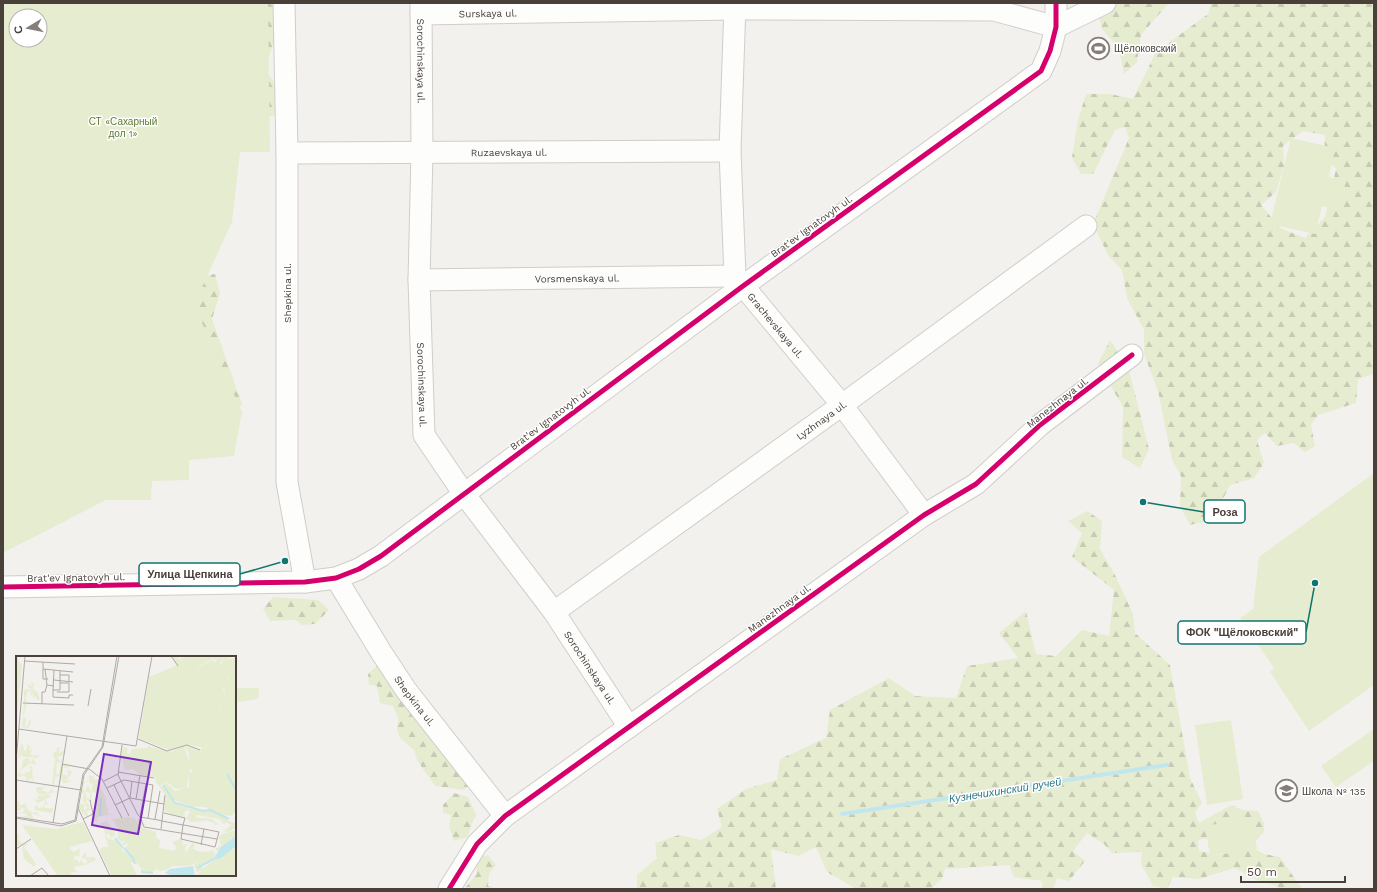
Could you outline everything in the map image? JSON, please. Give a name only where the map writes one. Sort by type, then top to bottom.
[{"type":"street","name":"Shepkina ul.","points":[[284,3],[287,153],[287,482],[305,582]]},
{"type":"street","points":[[1056,3],[1056,27],[1105,3]]},
{"type":"street","points":[[735,6],[730,151],[739,281]]},
{"type":"street","name":"Surskaya ul.","points":[[421,8],[735,6],[994,10],[1056,27]]},
{"type":"street","name":"Sorochinskaya ul.","points":[[421,8],[422,152],[419,280],[424,434],[464,494],[554,612],[629,727]]},
{"type":"street","name":"Brat'ev Ignatovyh ul.","points":[[3,587],[305,582],[336,578],[359,569],[381,556],[464,494],[739,281],[1040,71],[1050,51],[1056,27]]},
{"type":"street","name":"Ruzaevskaya ul.","points":[[287,153],[730,151]]},
{"type":"street","name":"Lyzhnaya ul.","points":[[554,612],[842,405],[1086,226]]},
{"type":"street","name":"Vorsmenskaya ul.","points":[[419,280],[739,281]]},
{"type":"street","name":"Grachevskaya ul.","points":[[739,281],[842,405],[924,515]]},
{"type":"street","name":"Manezhnaya ul.","points":[[449,889],[477,844],[505,816],[924,515],[976,484],[1040,424],[1132,355]]},
{"type":"street","name":"Shepkina ul.","points":[[336,578],[406,690],[505,816]]},
{"type":"green space","name":"СТ «Сахарный дол 1»","points":[[3,3],[268,3],[270,152],[240,152],[232,222],[194,305],[242,412],[234,456],[189,460],[189,480],[152,481],[151,500],[106,500],[3,553]]},
{"type":"green space","points":[[251,3],[274,3],[274,42],[265,68],[276,86],[275,115],[262,119]]},
{"type":"green space","points":[[1095,3],[1169,3],[1141,35],[1137,62],[1124,74],[1119,49],[1102,29]]},
{"type":"green space","points":[[1211,3],[1374,3],[1374,374],[1358,379],[1356,403],[1318,415],[1311,425],[1315,446],[1305,452],[1294,443],[1277,446],[1265,433],[1257,440],[1264,463],[1254,478],[1230,485],[1213,519],[1190,525],[1180,506],[1181,476],[1172,460],[1158,391],[1144,354],[1144,330],[1127,298],[1122,270],[1108,255],[1093,224],[1129,138],[1125,127],[1115,130],[1093,174],[1081,174],[1072,158],[1078,120],[1086,94],[1110,94],[1133,99],[1156,52],[1208,14]],"holes":[[[1303,131],[1325,135],[1324,156],[1336,169],[1325,217],[1305,238],[1280,228],[1261,205],[1276,192],[1284,166],[1283,146]]]},
{"type":"green space","points":[[1291,138],[1335,148],[1329,177],[1346,181],[1339,210],[1322,206],[1315,234],[1270,224]]},
{"type":"green space","points":[[215,274],[220,293],[212,319],[242,404],[235,415],[182,332],[201,276]]},
{"type":"green space","points":[[1110,340],[1128,366],[1149,449],[1140,468],[1122,457],[1123,407],[1098,364]]},
{"type":"green space","points":[[1374,473],[1374,685],[1309,731],[1270,672],[1274,668],[1240,618],[1253,609],[1259,557]]},
{"type":"green space","points":[[1087,511],[1102,521],[1100,549],[1115,575],[1133,614],[1135,633],[1170,665],[1190,778],[1202,803],[1195,813],[1199,823],[1231,805],[1243,810],[1258,811],[1264,823],[1264,832],[1257,840],[1237,828],[1217,837],[1198,840],[1199,851],[1220,855],[1248,845],[1264,854],[1280,857],[1302,889],[1279,889],[1277,886],[1259,881],[1235,868],[1199,879],[1173,877],[1167,889],[1153,886],[1141,864],[1142,852],[1112,853],[1104,844],[1087,833],[1073,851],[1085,861],[1069,881],[1057,878],[1053,889],[1042,889],[1042,881],[1014,877],[1009,865],[945,869],[942,879],[931,889],[853,889],[853,887],[827,872],[816,847],[798,856],[771,849],[776,889],[637,889],[637,875],[657,858],[655,843],[679,835],[701,840],[722,827],[717,809],[746,789],[777,780],[780,759],[826,738],[830,710],[889,678],[915,696],[956,698],[967,666],[1018,658],[999,633],[1026,611],[1036,654],[1056,656],[1082,630],[1109,636],[1114,590],[1072,557],[1082,533],[1068,521]]},
{"type":"green space","points":[[273,597],[318,600],[329,610],[315,624],[302,625],[296,620],[270,621],[263,609]]},
{"type":"green space","points":[[378,665],[388,671],[386,681],[397,683],[471,784],[464,790],[435,786],[417,760],[414,750],[401,739],[397,730],[398,719],[393,706],[380,703],[377,686],[369,685],[368,674]]},
{"type":"green space","points":[[238,688],[259,688],[258,699],[239,702],[236,699],[236,689]]},
{"type":"green space","points":[[1231,720],[1243,799],[1207,805],[1195,725]]},
{"type":"green space","points":[[1374,729],[1374,761],[1336,787],[1321,766]]},
{"type":"green space","points":[[454,793],[468,797],[476,814],[467,837],[454,841],[449,827],[451,815],[443,813],[443,805]]},
{"type":"green space","points":[[1252,818],[1257,849],[1210,856],[1205,826]]},
{"type":"green space","points":[[488,855],[496,865],[489,874],[488,886],[497,889],[464,889],[477,874],[475,858]]},
{"type":"waterway","name":"Кузнечихинский ручей","points":[[842,814],[1167,765]]},
{"type":"cycle path","points":[[3,587],[305,582],[336,578],[359,569],[381,556],[743,286],[1041,71],[1050,51],[1056,27],[1056,3]]},
{"type":"cycle path","points":[[449,889],[477,844],[505,816],[924,515],[976,484],[1040,425],[1132,355]]},
{"type":"place","name":"Щёлоковский","points":[[1098,48]]},
{"type":"place","name":"Роза","points":[[1143,502]]},
{"type":"place","name":"Улица Щепкина","points":[[285,561]]},
{"type":"place","name":"ФОК \"Щёлоковский\"","points":[[1315,583]]},
{"type":"place","name":"Школа № 135","points":[[1286,791]]}]
